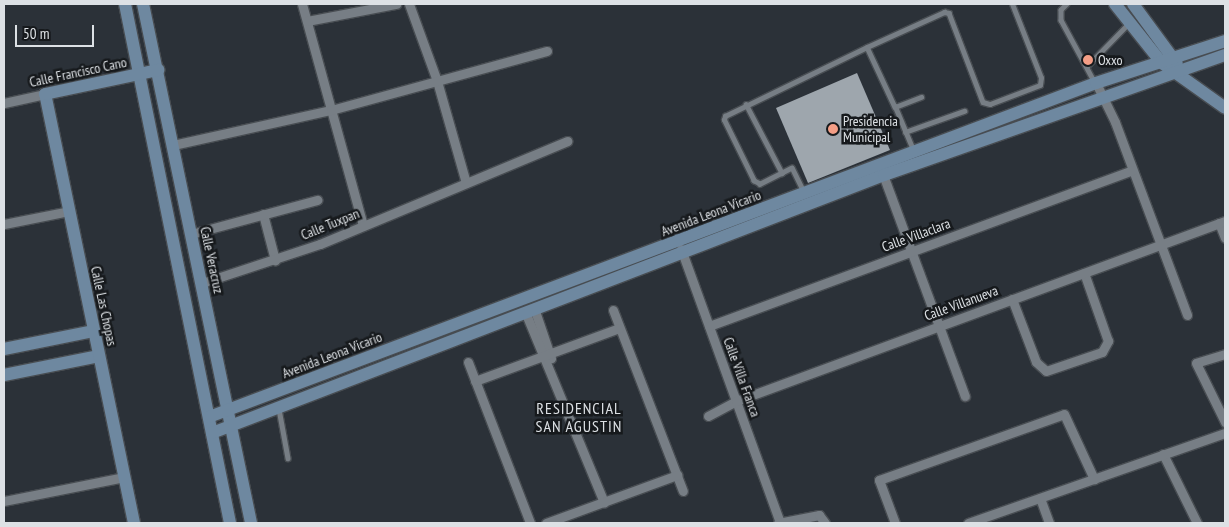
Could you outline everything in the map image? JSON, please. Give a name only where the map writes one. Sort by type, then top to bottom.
[{"type":"street","points":[[125,4],[230,523]]},
{"type":"street","name":"Calle Veracruz","points":[[143,4],[251,523]]},
{"type":"street","points":[[302,4],[363,226]]},
{"type":"street","points":[[307,21],[396,4]]},
{"type":"street","points":[[409,4],[437,81],[466,183]]},
{"type":"street","points":[[1115,4],[1130,22],[1154,42]]},
{"type":"street","points":[[1133,4],[1154,42],[1175,68],[1225,108]]},
{"type":"street","name":"Avenida Leona Vicario","points":[[212,433],[531,312],[804,193],[881,170],[1102,97],[1175,68],[1225,41]]},
{"type":"street","points":[[173,145],[332,110],[547,51]]},
{"type":"street","name":"Avenida Leona Vicario","points":[[209,418],[681,248],[881,170],[913,152],[1096,83],[1175,68],[1225,55]]},
{"type":"street","name":"Calle Francisco Cano","points":[[4,103],[158,70]]},
{"type":"street","points":[[1096,83],[1132,170],[1187,315]]},
{"type":"street","name":"Calle Las Chopas","points":[[45,94],[134,523]]},
{"type":"street","name":"Calle Tuxpan","points":[[202,283],[275,260],[363,226],[567,140]]},
{"type":"street","points":[[881,170],[941,325],[965,396]]},
{"type":"street","name":"Calle Villaclara","points":[[709,326],[1132,170]]},
{"type":"street","points":[[191,234],[317,200]]},
{"type":"street","points":[[4,224],[69,211]]},
{"type":"street","points":[[263,214],[275,260]]},
{"type":"street","points":[[1222,222],[1225,238]]},
{"type":"street","name":"Calle Villanueva","points":[[708,416],[736,401],[1222,222]]},
{"type":"street","name":"Calle Villa Franca","points":[[681,248],[779,523]]},
{"type":"street","points":[[1012,300],[1036,362],[1046,371],[1107,347],[1108,341],[1084,273]]},
{"type":"street","points":[[188,311],[207,306]]},
{"type":"street","points":[[613,310],[683,491]]},
{"type":"street","points":[[531,312],[552,371],[604,502]]},
{"type":"street","points":[[475,381],[619,328]]},
{"type":"street","points":[[4,348],[94,331]]},
{"type":"street","points":[[1225,354],[1196,363],[1225,422]]},
{"type":"street","points":[[4,375],[99,356]]},
{"type":"street","points":[[468,362],[530,523]]},
{"type":"street","points":[[895,523],[878,480],[1064,414],[1094,479]]},
{"type":"street","points":[[971,523],[1225,433]]},
{"type":"street","points":[[1163,454],[1197,523]]},
{"type":"street","points":[[546,523],[677,475]]},
{"type":"street","points":[[4,501],[124,477]]},
{"type":"street","points":[[1040,498],[1049,523]]},
{"type":"street","points":[[779,523],[819,515],[825,523]]},
{"type":"lane","points":[[804,193],[794,170],[782,173],[760,184],[754,182],[724,120],[725,116],[746,104],[944,12],[949,13],[983,102],[990,104],[1040,85],[1041,78],[1012,4]]},
{"type":"lane","points":[[1067,4],[1061,10],[1061,20],[1096,83]]},
{"type":"lane","points":[[1087,66],[1130,22]]},
{"type":"lane","points":[[867,48],[895,107],[913,152]]},
{"type":"lane","points":[[895,107],[922,97]]},
{"type":"lane","points":[[746,104],[782,173]]},
{"type":"lane","points":[[905,132],[964,111]]},
{"type":"lane","points":[[279,408],[288,458]]},
{"type":"building","name":"Presidencia Municipal","points":[[857,73],[890,150],[808,183],[776,108]]},
{"type":"place","name":"Oxxo","points":[[1088,60]]},
{"type":"place","name":"Presidencia Municipal","points":[[833,129]]},
{"type":"district","name":"RESIDENCIAL SAN AGUSTIN","points":[[579,417]]}]
